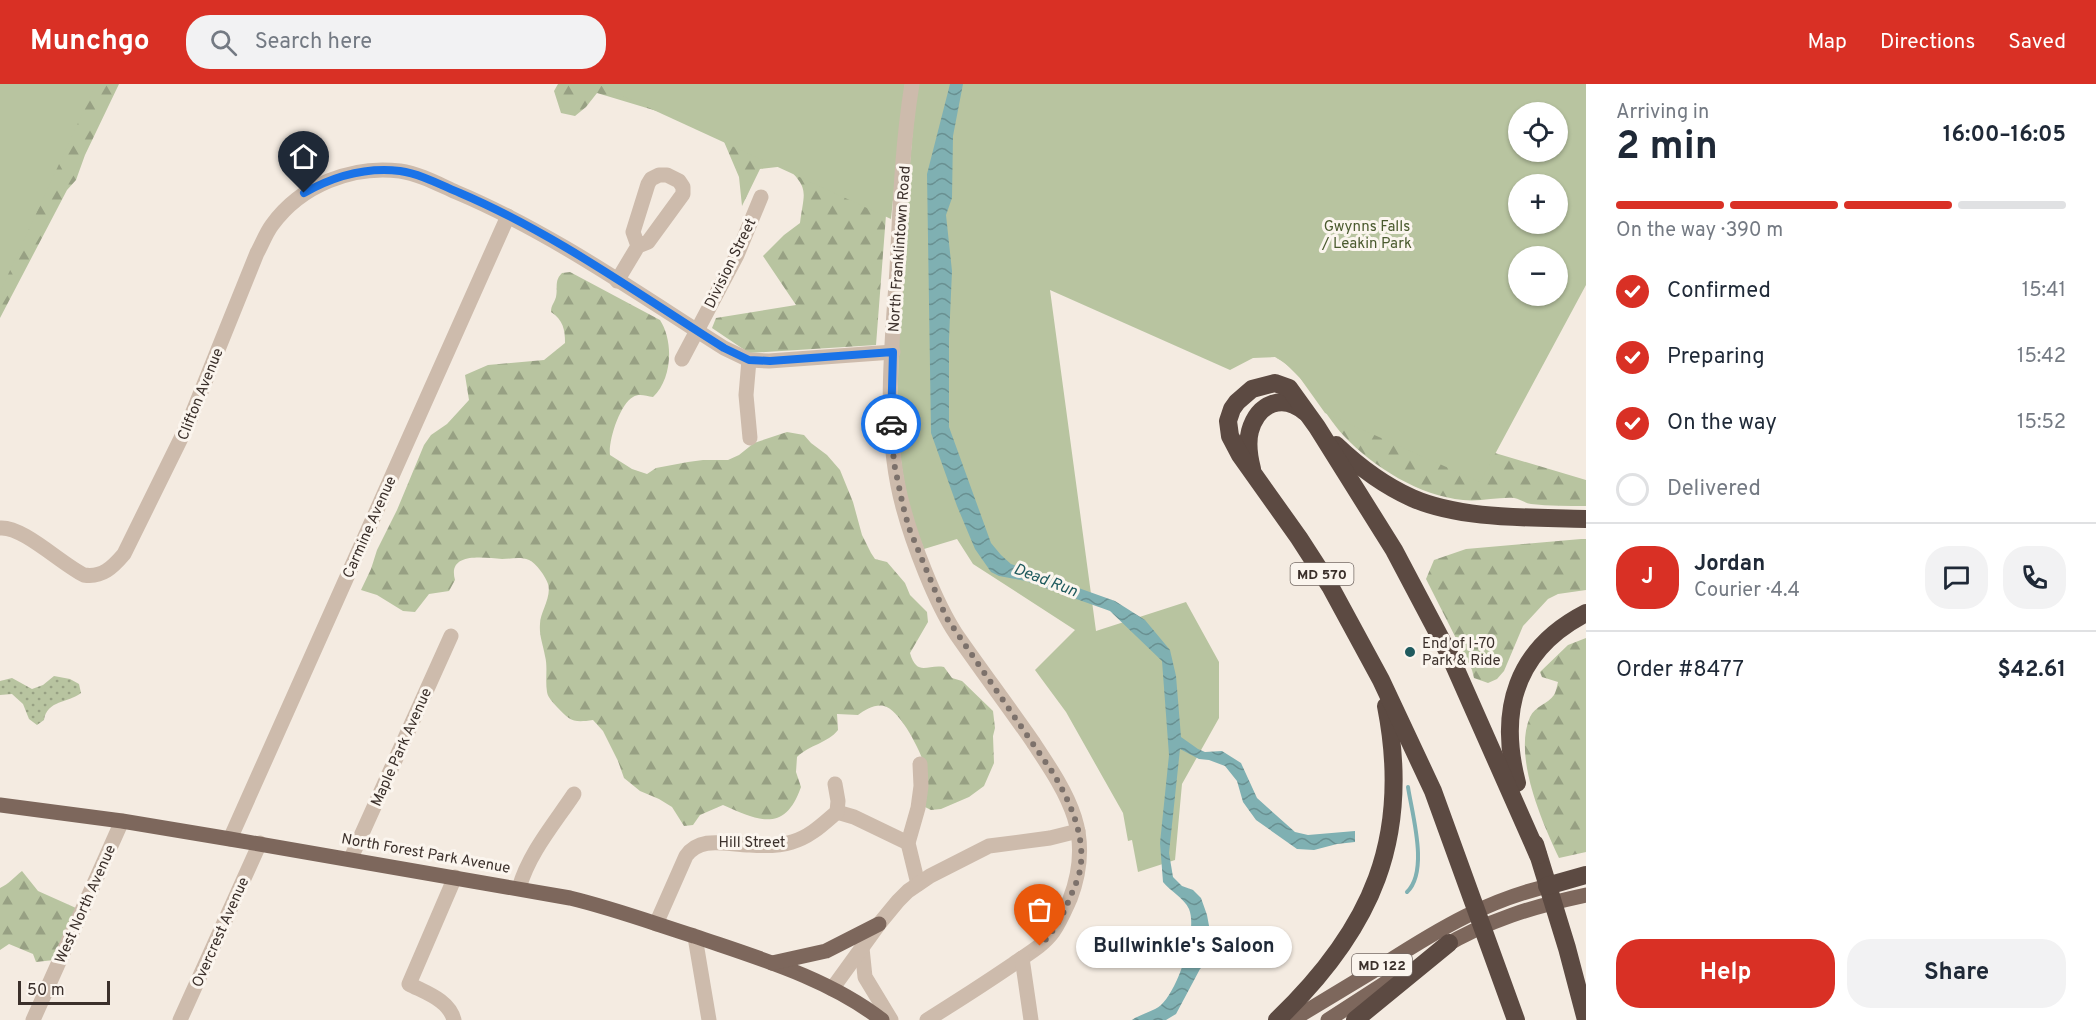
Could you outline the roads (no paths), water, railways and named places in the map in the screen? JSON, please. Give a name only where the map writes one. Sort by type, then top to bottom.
[{"type":"highway","name":"MD 570","points":[[1516,1020],[1433,791],[1381,680],[1330,586],[1240,455],[1230,436],[1228,421],[1232,409],[1237,402],[1257,387],[1280,383],[1289,388],[1394,550],[1434,626],[1489,742],[1538,855],[1567,948],[1586,1020]]},
{"type":"highway","points":[[1254,473],[1249,436],[1260,413],[1279,401],[1293,404],[1365,470],[1412,498],[1464,511],[1586,519]]},
{"type":"highway","points":[[1538,855],[1511,760],[1509,736],[1515,695],[1522,674],[1533,655],[1548,637],[1568,622],[1586,613]]},
{"type":"highway","points":[[1277,1020],[1343,946],[1365,907],[1380,872],[1390,831],[1395,782],[1391,733],[1381,680]]},
{"type":"highway","points":[[1547,886],[1586,877]]},
{"type":"highway","points":[[1355,1020],[1449,944]]},
{"type":"highway","points":[[1499,970],[1509,1020]]},
{"type":"main road","name":"North Forest Park Avenue","points":[[0,805],[230,838],[588,902],[772,963],[873,1005],[882,1020]]},
{"type":"main road","name":"MD 122","points":[[1292,1020],[1441,928],[1472,912],[1547,886]]},
{"type":"main road","name":"MD 122","points":[[1328,1020],[1479,927],[1515,913],[1586,895]]},
{"type":"main road","points":[[772,963],[826,951],[879,924]]},
{"type":"street","name":"North Franklintown Road","points":[[912,84],[901,201],[893,352],[891,415],[894,463],[909,528],[946,617],[1053,773],[1068,801],[1078,831],[1080,846],[1078,877],[1053,933],[1040,946],[927,1020]]},
{"type":"street","name":"Clifton Avenue","points":[[0,528],[7,528],[22,534],[84,575],[96,576],[114,565],[124,554],[169,467],[257,253],[270,227],[292,203],[321,184],[338,177],[376,170],[402,171],[508,216],[617,280],[724,348],[749,360]]},
{"type":"street","name":"Division Street","points":[[682,359],[737,255],[761,197]]},
{"type":"street","name":"Carmine Avenue","points":[[230,838],[508,216]]},
{"type":"street","points":[[617,280],[638,246]]},
{"type":"street","points":[[750,438],[746,395],[749,360],[770,361],[893,352]]},
{"type":"street","name":"Maple Park Avenue","points":[[351,858],[451,636]]},
{"type":"street","points":[[918,884],[908,843],[918,808],[921,786],[920,764]]},
{"type":"street","points":[[835,784],[837,812],[854,817],[908,843]]},
{"type":"street","points":[[519,888],[524,871],[574,794]]},
{"type":"street","name":"Hill Street","points":[[656,924],[686,856],[700,844],[714,842],[759,845],[791,843],[815,832],[837,812]]},
{"type":"street","name":"West North Avenue","points":[[33,1020],[122,821]]},
{"type":"street","points":[[832,989],[879,924],[908,891],[918,884],[989,846],[1050,838],[1078,831]]},
{"type":"street","name":"Overcrest Avenue","points":[[180,1020],[260,843]]},
{"type":"street","points":[[454,1020],[449,1008],[443,1003],[409,984],[455,877]]},
{"type":"street","points":[[695,937],[709,1020]]},
{"type":"street","points":[[862,948],[865,977],[873,1005],[891,1020]]},
{"type":"street","points":[[1022,958],[1032,1018]]},
{"type":"water","name":"Dead Run","points":[[950,84],[963,84],[953,136],[952,198],[946,215],[952,271],[949,427],[991,543],[1011,564],[1115,601],[1145,620],[1170,650],[1176,676],[1181,737],[1198,749],[1205,752],[1222,751],[1241,763],[1257,798],[1295,832],[1308,835],[1355,831],[1355,842],[1314,850],[1297,849],[1256,820],[1243,802],[1237,781],[1225,766],[1199,759],[1180,749],[1169,853],[1173,877],[1182,886],[1193,890],[1201,898],[1212,942],[1207,962],[1200,969],[1176,1014],[1166,1020],[1132,1020],[1161,1005],[1174,987],[1185,959],[1191,931],[1189,909],[1184,901],[1163,882],[1160,843],[1169,755],[1162,661],[1110,611],[1026,581],[999,576],[991,572],[975,549],[931,433],[927,174]]},
{"type":"waterway","points":[[1407,892],[1414,883],[1418,857],[1408,787]]},
{"type":"place","name":"End of I-70 Park & Ride","points":[[1410,652]]},
{"type":"place","name":"Bullwinkle's Saloon","points":[[1040,946]]},
{"type":"park label","name":"Gwynns Falls / Leakin Park","points":[[1367,234]]}]
